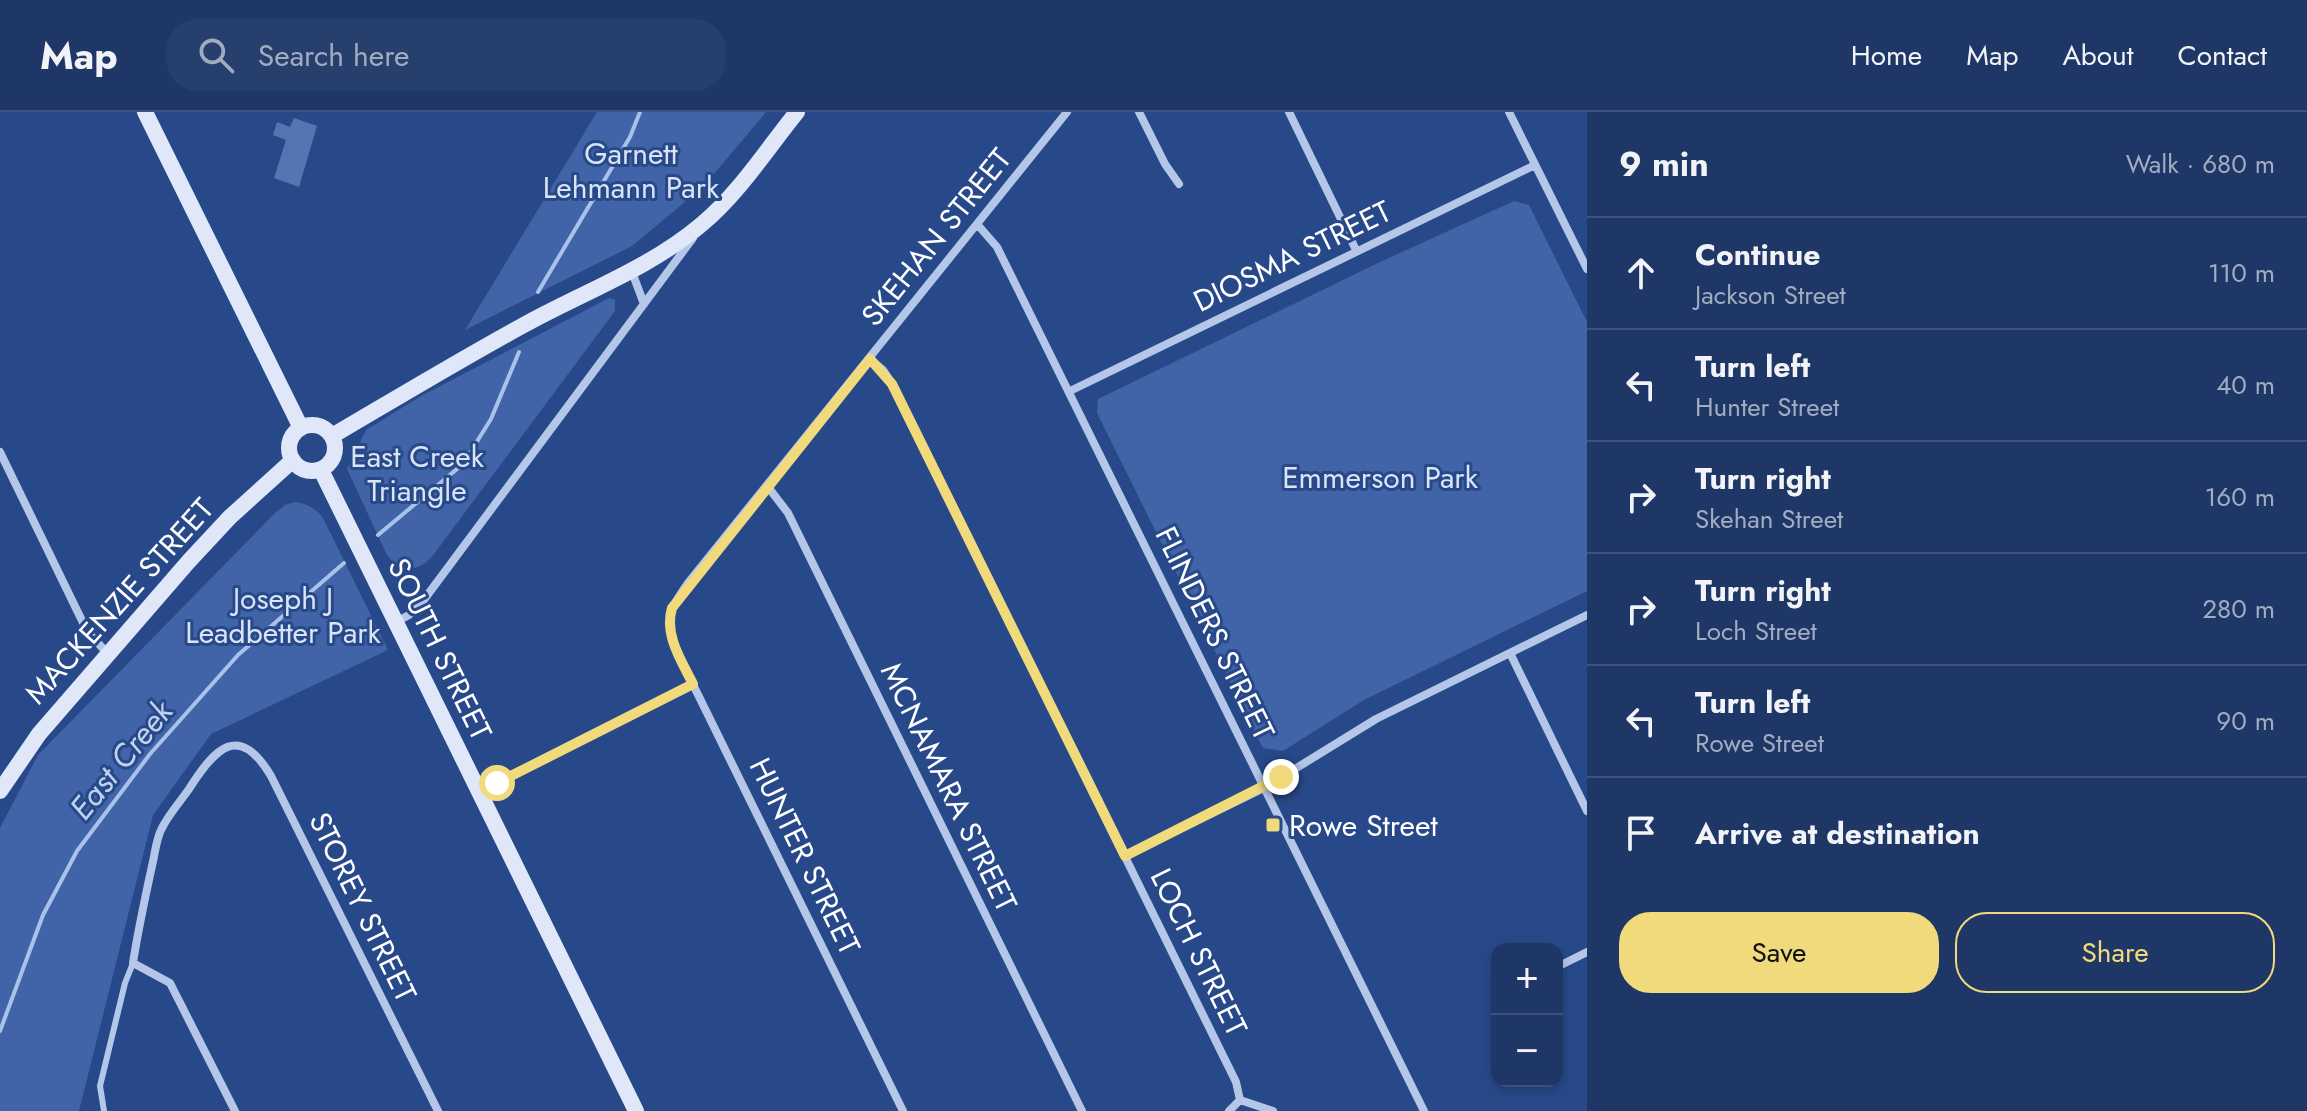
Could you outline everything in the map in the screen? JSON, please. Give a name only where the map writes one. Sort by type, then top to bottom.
[{"type":"main road","points":[[145,112],[301,428]]},
{"type":"main road","points":[[332,436],[523,325],[632,272],[669,250],[705,222],[797,112]]},
{"type":"main road","points":[[321,427],[332,436],[334,455],[321,470],[305,470],[293,460],[289,446],[301,428],[321,427]]},
{"type":"main road","name":"MACKENZIE STREET","points":[[0,791],[39,734],[108,654],[230,517],[293,460]]},
{"type":"main road","name":"SOUTH STREET","points":[[321,470],[636,1111]]},
{"type":"street","name":"SKEHAN STREET","points":[[668,620],[688,583],[1067,112]]},
{"type":"street","points":[[1139,112],[1165,164],[1179,184]]},
{"type":"street","points":[[1289,112],[1356,250]]},
{"type":"street","points":[[1509,112],[1587,269]]},
{"type":"street","name":"DIOSMA STREET","points":[[1070,391],[1535,165]]},
{"type":"street","points":[[396,622],[409,615],[423,601],[705,222]]},
{"type":"street","name":"FLINDERS STREET","points":[[977,224],[997,247],[1070,391],[1424,1111]]},
{"type":"street","points":[[632,272],[644,304]]},
{"type":"street","name":"LOCH STREET","points":[[870,359],[892,384],[1236,1082],[1240,1100]]},
{"type":"street","points":[[0,452],[87,631],[108,654]]},
{"type":"street","name":"MCNAMARA STREET","points":[[768,487],[788,513],[1082,1111]]},
{"type":"street","points":[[1125,856],[1264,788],[1376,719],[1587,615]]},
{"type":"street","name":"HUNTER STREET","points":[[668,620],[671,636],[693,684],[903,1111]]},
{"type":"street","points":[[1510,653],[1587,811]]},
{"type":"street","points":[[479,792],[693,684]]},
{"type":"street","name":"STOREY STREET","points":[[133,963],[160,831],[215,753],[228,745],[247,747],[260,758],[271,776],[438,1111]]},
{"type":"street","points":[[1563,964],[1587,952]]},
{"type":"street","points":[[133,963],[170,983],[235,1111]]},
{"type":"street","points":[[1229,1111],[1240,1100],[1273,1111]]},
{"type":"lane","points":[[104,1111],[100,1086],[125,983],[133,963]]},
{"type":"green space","name":"Garnett Lehmann Park","points":[[597,112],[766,112],[703,187],[632,246],[465,330]]},
{"type":"green space","name":"Emmerson Park","points":[[1514,201],[1529,205],[1587,322],[1587,591],[1364,700],[1283,751],[1263,748],[1097,413],[1098,399],[1380,262]]},
{"type":"green space","name":"East Creek Triangle","points":[[609,298],[615,300],[615,311],[431,558],[414,568],[392,561],[347,469],[366,430],[423,395]]},
{"type":"green space","name":"Joseph J Leadbetter Park","points":[[295,502],[311,507],[323,518],[388,650],[211,734],[153,815],[79,1111],[0,1111],[0,828],[38,755],[275,513]]},
{"type":"building","points":[[294,118],[317,126],[299,187],[274,178],[286,140],[273,135],[277,122],[290,127]]},
{"type":"waterway","name":"East Creek","points":[[538,292],[630,137],[640,112]]},
{"type":"waterway","name":"East Creek","points":[[378,535],[463,464],[491,419],[519,352]]},
{"type":"waterway","name":"East Creek","points":[[0,1031],[43,915],[77,851],[150,754],[238,655],[344,563]]},
{"type":"place","name":"Rowe Street","points":[[1273,825]]},
{"type":"route","points":[[497,783],[693,684],[671,636],[668,620],[672,608],[688,583],[870,359],[883,370],[892,384],[1125,856],[1281,777]]}]
